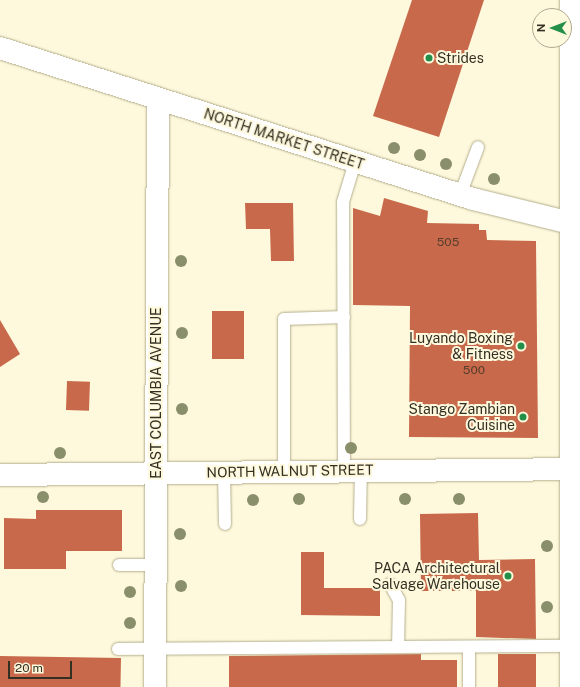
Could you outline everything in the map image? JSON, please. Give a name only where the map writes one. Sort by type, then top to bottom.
[{"type":"street","points":[[571,0],[575,197],[571,223],[577,603],[571,646],[574,684]]},
{"type":"street","name":"NORTH MARKET STREET","points":[[0,48],[460,195],[571,223]]},
{"type":"street","name":"EAST COLUMBIA AVENUE","points":[[155,687],[158,99]]},
{"type":"street","name":"NORTH WALNUT STREET","points":[[0,475],[155,475],[353,469],[576,469]]},
{"type":"lane","points":[[460,195],[478,147]]},
{"type":"lane","points":[[355,162],[343,202],[344,317],[353,469],[360,519]]},
{"type":"lane","points":[[284,471],[284,318],[344,317]]},
{"type":"lane","points":[[224,473],[225,524]]},
{"type":"lane","points":[[118,565],[155,565]]},
{"type":"lane","points":[[390,584],[399,600],[398,648]]},
{"type":"lane","points":[[118,649],[571,646]]},
{"type":"lane","points":[[469,647],[469,687]]},
{"type":"building","name":"Strides","points":[[412,0],[484,0],[439,137],[373,116]]},
{"type":"building","points":[[384,198],[428,211],[427,223],[479,224],[479,230],[486,230],[487,240],[536,241],[538,438],[409,437],[410,306],[353,305],[353,208],[380,216]]},
{"type":"building","points":[[245,203],[293,203],[294,261],[271,261],[270,229],[246,229]]},
{"type":"building","points":[[212,311],[244,311],[244,359],[212,359]]},
{"type":"building","points":[[0,320],[20,354],[0,367]]},
{"type":"building","points":[[67,381],[90,382],[89,411],[66,410]]},
{"type":"building","points":[[36,510],[122,510],[122,551],[66,551],[66,569],[4,569],[4,518],[36,519]]},
{"type":"building","points":[[478,513],[479,560],[535,559],[536,639],[476,637],[476,591],[421,591],[420,514]]},
{"type":"building","points":[[301,552],[324,552],[324,588],[380,588],[380,616],[301,615]]},
{"type":"building","points":[[421,654],[421,660],[457,660],[457,687],[229,687],[229,656]]},
{"type":"building","points":[[498,654],[536,654],[536,687],[498,687]]},
{"type":"building","points":[[0,656],[121,658],[120,687],[0,687]]},
{"type":"place","name":"Strides","points":[[429,58]]},
{"type":"place","name":"Luyando Boxing & Fitness","points":[[521,346]]},
{"type":"place","name":"Stango Zambian Cuisine","points":[[523,417]]},
{"type":"place","name":"PACA Architectural Salvage Warehouse","points":[[508,576]]}]
